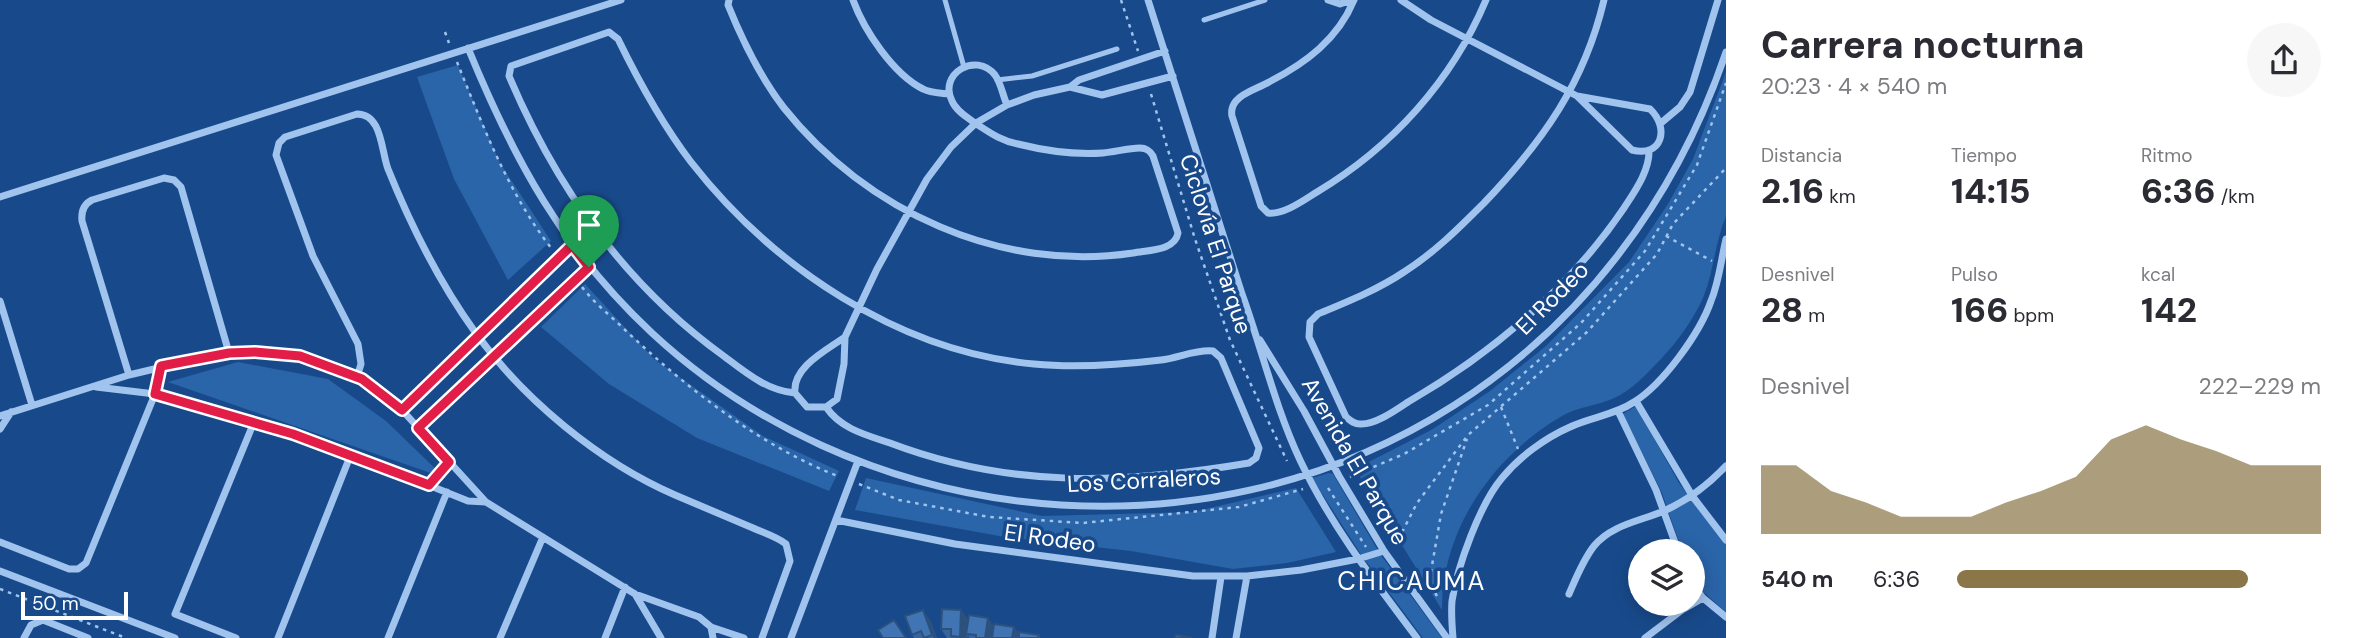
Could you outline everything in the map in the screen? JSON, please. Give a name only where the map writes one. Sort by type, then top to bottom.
[{"type":"street","points":[[0,197],[621,0]]},
{"type":"street","points":[[729,0],[728,5],[753,60],[775,95],[801,128],[851,175],[908,212],[943,228],[988,243],[1043,254],[1081,256],[1128,253],[1156,249],[1171,245],[1177,240],[1178,233],[1153,156],[1148,150],[1141,148],[1081,154],[1043,150],[1002,140],[957,109],[949,94],[951,80],[964,66],[978,65],[987,68],[997,80],[1007,105]]},
{"type":"street","points":[[853,0],[873,39],[896,67],[923,89],[949,94]]},
{"type":"street","name":"Avenida El Parque","points":[[1148,0],[1257,334],[1278,407],[1307,474],[1358,559],[1417,638]]},
{"type":"street","points":[[1328,0],[1340,4],[1353,0]]},
{"type":"street","points":[[1353,0],[1339,30],[1325,44],[1294,68],[1240,97],[1232,108],[1232,116],[1261,206],[1268,213],[1277,214],[1308,198],[1344,175],[1381,145],[1432,91],[1467,39],[1486,0]]},
{"type":"street","points":[[1401,0],[1431,20],[1574,94],[1650,109],[1661,123],[1660,139],[1649,150],[1641,153],[1632,150],[1574,94]]},
{"type":"street","points":[[1604,0],[1574,94],[1523,159],[1438,247],[1382,285],[1318,314],[1310,322],[1309,337],[1350,420],[1366,424],[1400,408],[1455,373],[1518,324],[1570,274],[1614,223],[1646,168],[1649,150]]},
{"type":"street","points":[[1661,123],[1680,107],[1690,92],[1718,0]]},
{"type":"street","points":[[795,393],[770,388],[717,352],[668,311],[623,265],[578,206],[552,164],[523,110],[509,76],[511,66],[609,32],[618,39],[660,117],[714,189],[754,230],[789,260],[859,307],[904,330],[929,339],[979,354],[1032,364],[1107,365],[1169,359],[1213,351],[1221,358],[1258,443],[1258,454],[1249,463],[1155,477],[1092,480],[1029,476],[961,464],[894,445],[842,425],[826,407]]},
{"type":"street","name":"Los Corraleros","points":[[468,48],[507,137],[533,185],[589,267],[654,335],[709,379],[796,433],[892,473],[996,498],[1071,505],[1147,504],[1235,495],[1307,474]]},
{"type":"street","points":[[845,337],[802,371],[795,381],[795,393],[807,407],[826,407],[837,399],[844,364],[845,337],[908,212],[927,179],[951,147],[976,123],[1007,105],[1034,95],[1070,87],[1079,80],[1165,51]]},
{"type":"street","name":"El Rodeo","points":[[1307,474],[1393,439],[1465,398],[1527,351],[1586,294],[1641,225],[1672,175],[1697,124],[1726,52]]},
{"type":"street","points":[[1070,87],[1102,95],[1172,76]]},
{"type":"street","points":[[357,377],[361,364],[358,344],[313,256],[276,159],[277,146],[285,137],[356,114],[372,120],[404,209],[432,263],[493,356],[557,419],[634,475],[786,544],[790,561],[762,638]]},
{"type":"street","points":[[129,375],[82,220],[82,212],[92,200],[164,178],[174,180],[181,187],[229,353]]},
{"type":"street","points":[[1450,638],[1452,601],[1466,550],[1479,517],[1500,479],[1521,457],[1570,427],[1618,411],[1636,401],[1673,366],[1711,302],[1726,239]]},
{"type":"street","points":[[402,410],[572,245]]},
{"type":"street","points":[[418,428],[589,267]]},
{"type":"street","points":[[0,301],[32,405]]},
{"type":"street","name":"Avenida El Parque","points":[[1257,334],[1384,551],[1450,638]]},
{"type":"street","points":[[0,416],[161,366],[229,353],[300,356],[357,377],[402,410],[486,502],[635,594],[699,617],[711,627],[744,638]]},
{"type":"street","points":[[0,542],[69,569],[78,569],[86,563],[155,394],[161,366]]},
{"type":"street","points":[[92,386],[155,394],[254,422],[351,454],[468,501],[486,502]]},
{"type":"street","points":[[1636,401],[1693,497],[1726,540]]},
{"type":"street","points":[[0,429],[12,411]]},
{"type":"street","points":[[1618,411],[1656,490],[1674,539]]},
{"type":"street","points":[[236,638],[174,614],[254,422]]},
{"type":"street","points":[[278,638],[351,454]]},
{"type":"street","points":[[791,638],[858,461]]},
{"type":"street","points":[[429,485],[449,462]]},
{"type":"street","points":[[1569,594],[1594,545],[1608,533],[1693,497],[1726,466]]},
{"type":"street","points":[[388,638],[447,492]]},
{"type":"street","name":"El Rodeo","points":[[836,520],[955,544],[1221,578],[1358,559],[1384,551]]},
{"type":"street","points":[[500,638],[542,537]]},
{"type":"street","points":[[0,571],[174,638]]},
{"type":"street","points":[[1236,638],[1247,576]]},
{"type":"street","points":[[1212,638],[1221,578]]},
{"type":"street","points":[[606,638],[625,587]]},
{"type":"street","points":[[635,594],[661,638]]},
{"type":"street","points":[[1705,600],[1726,617]]},
{"type":"street","points":[[1645,638],[1674,616]]},
{"type":"street","points":[[24,638],[28,628],[35,622],[47,621],[88,638]]},
{"type":"street","points":[[711,627],[713,638]]},
{"type":"lane","points":[[944,0],[964,66]]},
{"type":"lane","points":[[1204,20],[1265,0]]},
{"type":"lane","points":[[997,80],[1032,76],[1117,49]]},
{"type":"path","points":[[1121,0],[1140,58]]},
{"type":"path","name":"Ciclovía El Parque","points":[[1148,83],[1195,239],[1230,340],[1296,479]]},
{"type":"path","points":[[1396,544],[1417,503],[1468,435],[1587,332],[1657,254],[1673,224],[1726,168]]},
{"type":"path","points":[[1666,236],[1721,266]]},
{"type":"path","points":[[1501,407],[1521,457]]},
{"type":"path","points":[[1437,596],[1431,586],[1430,577],[1441,514],[1468,435]]},
{"type":"path","points":[[0,589],[126,638]]},
{"type":"shaded area","points":[[458,65],[500,163],[551,241],[508,280],[454,179],[417,77]]},
{"type":"shaded area","points":[[1726,72],[1726,216],[1707,288],[1699,306],[1673,345],[1633,387],[1612,399],[1562,416],[1537,432],[1494,473],[1476,498],[1451,551],[1444,580],[1442,610],[1355,469],[1433,429],[1490,391],[1546,346],[1629,262],[1668,204],[1693,159]]},
{"type":"shaded area","points":[[585,284],[654,359],[763,436],[839,471],[829,491],[697,438],[609,384],[541,327]]},
{"type":"shaded area","points":[[238,362],[328,379],[386,421],[445,478],[168,382]]},
{"type":"shaded area","points":[[1636,406],[1679,483],[1726,545],[1726,612],[1705,592],[1705,539],[1678,539],[1662,493],[1623,414]]},
{"type":"shaded area","points":[[1333,474],[1380,554],[1442,638],[1423,638],[1362,556],[1312,478]]},
{"type":"shaded area","points":[[866,478],[1042,516],[1193,512],[1296,488],[1336,552],[1287,563],[1233,569],[1131,551],[1005,537],[855,510]]},
{"type":"building","points":[[942,609],[961,610],[960,637],[951,636],[951,629],[941,629]]},
{"type":"building","points":[[923,610],[932,635],[924,638],[921,631],[912,635],[905,616]]},
{"type":"building","points":[[969,615],[988,618],[985,638],[966,634]]},
{"type":"building","points":[[894,620],[906,638],[883,638],[878,630]]},
{"type":"building","points":[[994,624],[1014,627],[1012,638],[992,638]]},
{"type":"building","points":[[1019,632],[1039,635],[1038,638],[1019,638]]},
{"type":"district","name":"CHICAUMA","points":[[1412,581]]},
{"type":"route","points":[[572,245],[589,267],[418,428],[449,462],[429,485],[293,434],[155,394],[161,366],[229,353],[279,353],[300,356],[362,379],[402,410],[572,245]]}]
